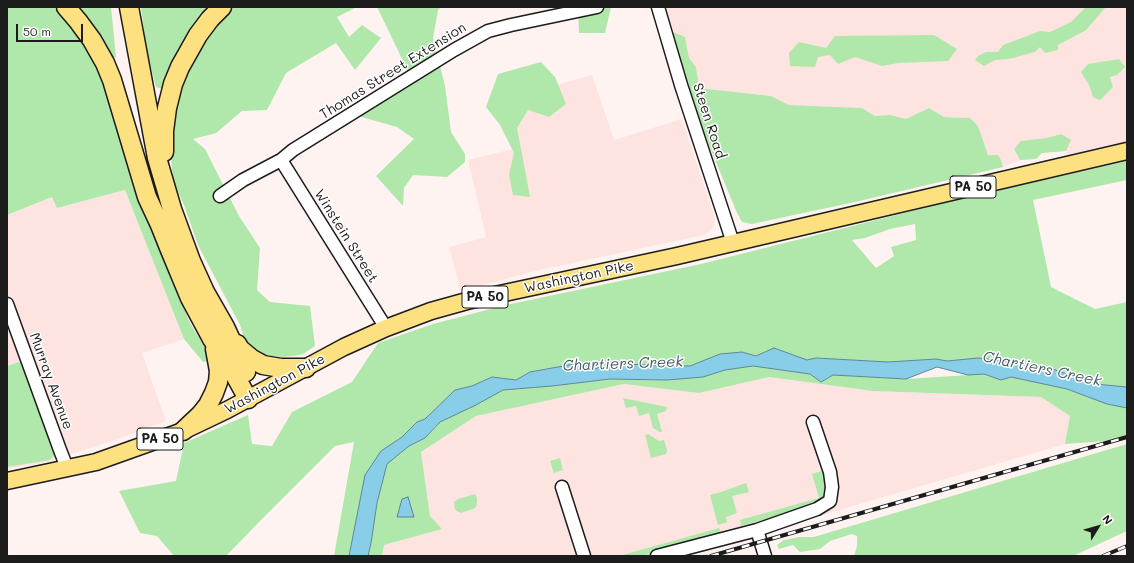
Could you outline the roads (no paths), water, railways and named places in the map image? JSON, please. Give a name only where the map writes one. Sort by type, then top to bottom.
[{"type":"highway","points":[[66,7],[92,40],[105,63],[112,80],[147,197],[190,298],[240,360],[253,396]]},
{"type":"highway","points":[[120,7],[140,132],[160,225]]},
{"type":"highway","points":[[129,7],[157,158],[179,232],[206,292],[218,333],[218,382],[208,404],[200,415],[183,431]]},
{"type":"highway","points":[[167,191],[164,157],[164,131],[167,108],[173,84],[180,67],[198,35],[210,19],[222,7]]},
{"type":"highway","points":[[218,333],[252,359],[263,365],[281,368],[306,368]]},
{"type":"main road","name":"Washington Pike","points":[[7,481],[96,462],[183,431],[253,396],[344,347],[386,328],[431,311],[467,301],[733,243],[1127,151]]},
{"type":"street","name":"Thomas Street Extension","points":[[220,196],[243,180],[281,160],[293,150],[454,50],[488,31],[597,7]]},
{"type":"street","name":"Steen Road","points":[[658,7],[681,85],[733,243]]},
{"type":"street","name":"Winstein Street","points":[[281,160],[386,328]]},
{"type":"street","name":"Murray Avenue","points":[[7,304],[67,468]]},
{"type":"street","points":[[657,556],[757,530],[816,509],[830,501],[832,487],[830,472],[813,422]]},
{"type":"street","points":[[562,487],[584,556]]},
{"type":"street","points":[[757,530],[765,556]]},
{"type":"water","name":"Chartiers Creek","points":[[774,348],[807,360],[816,358],[888,362],[936,359],[947,361],[978,358],[1050,368],[1095,384],[1127,387],[1127,408],[1107,404],[1067,389],[1011,377],[1001,380],[984,374],[968,375],[937,367],[906,379],[833,375],[821,382],[810,374],[753,366],[725,370],[703,377],[667,380],[610,379],[503,390],[440,422],[425,438],[409,446],[387,464],[377,503],[368,556],[349,556],[365,475],[381,451],[402,437],[417,422],[425,419],[455,390],[472,386],[492,377],[516,380],[530,372],[580,363],[596,369],[602,365],[617,364],[690,366],[720,354],[742,352],[756,356]]},
{"type":"water","points":[[408,497],[414,517],[397,517],[402,499]]},
{"type":"railway","points":[[711,556],[1127,437]]},
{"type":"railway","points":[[1103,556],[1127,546]]}]
